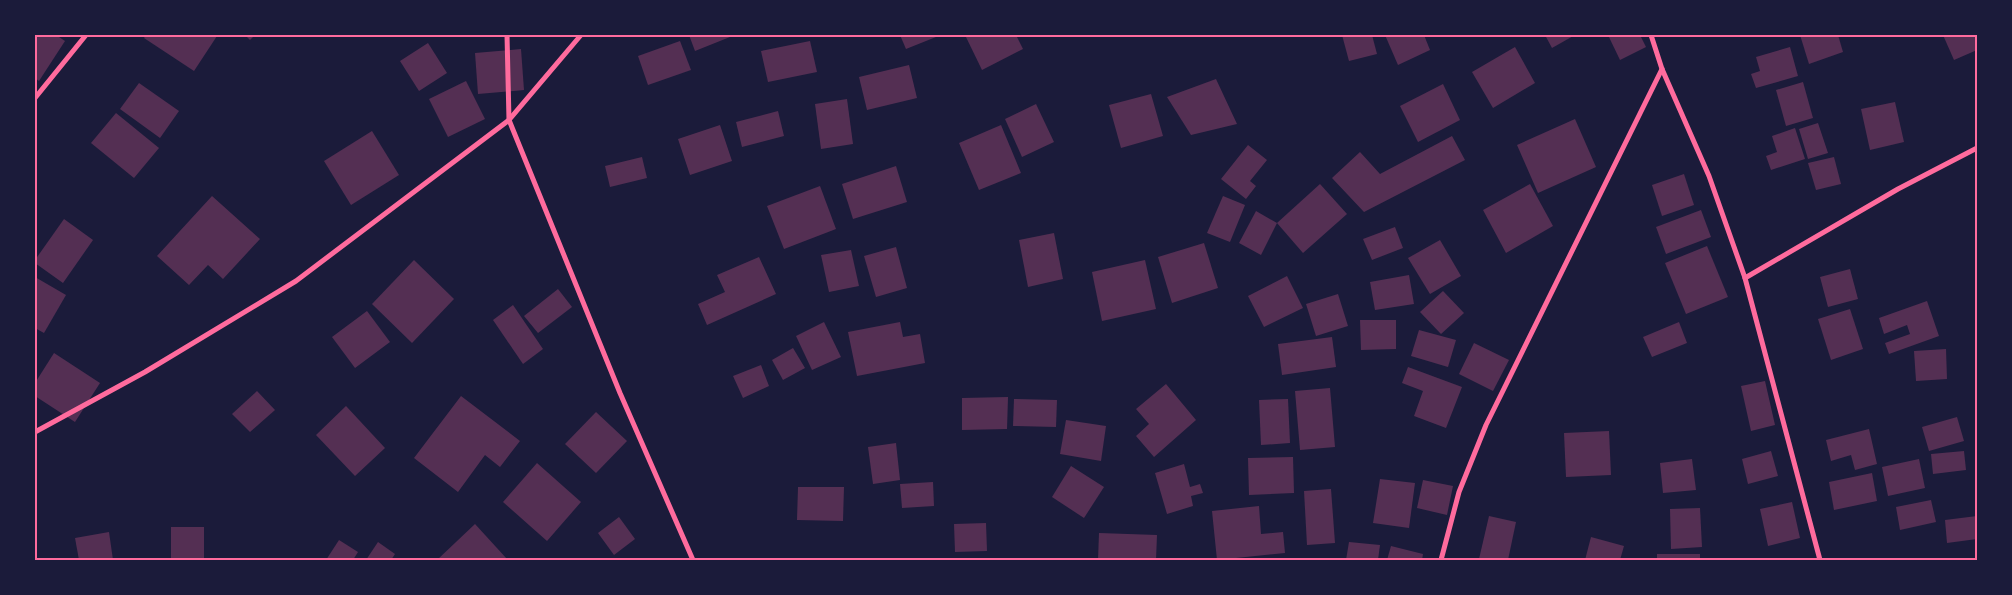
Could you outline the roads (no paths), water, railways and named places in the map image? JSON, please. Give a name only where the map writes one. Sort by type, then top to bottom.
[{"type":"street","points":[[35,98],[86,35]]},
{"type":"street","points":[[507,35],[509,120],[620,393],[693,560]]},
{"type":"street","points":[[35,432],[145,372],[296,281],[509,120],[581,35]]},
{"type":"street","points":[[1651,35],[1662,69],[1709,176],[1745,278],[1820,560]]},
{"type":"street","points":[[1441,560],[1459,492],[1486,426],[1662,69]]},
{"type":"street","points":[[1745,278],[1898,189],[1977,148]]}]
